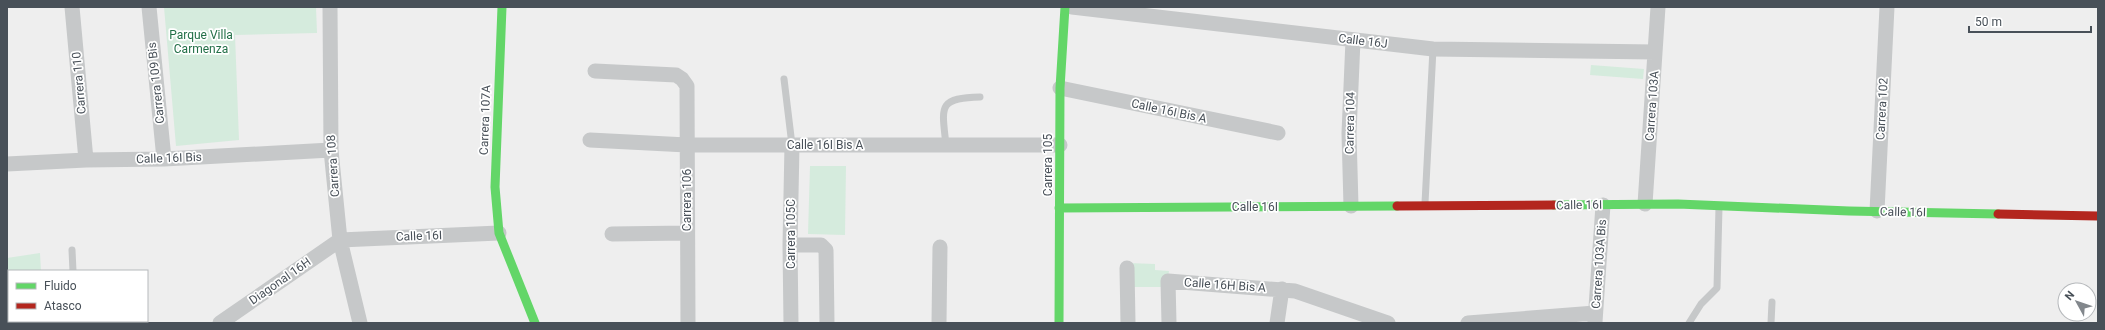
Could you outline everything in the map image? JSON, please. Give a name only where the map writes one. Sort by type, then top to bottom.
[{"type":"street","name":"Carrera 110","points":[[72,7],[86,160]]},
{"type":"street","name":"Carrera 109 Bis","points":[[149,7],[164,159]]},
{"type":"street","name":"Carrera 108","points":[[330,7],[331,150],[340,240],[360,323]]},
{"type":"street","name":"Carrera 107A","points":[[502,7],[495,187],[499,233],[535,323]]},
{"type":"street","name":"Carrera 105","points":[[1059,323],[1060,88],[1065,7]]},
{"type":"street","name":"Calle 16J","points":[[1072,7],[1433,49],[1655,52]]},
{"type":"street","name":"Carrera 103A","points":[[1645,204],[1658,7]]},
{"type":"street","name":"Carrera 102","points":[[1878,211],[1887,7]]},
{"type":"street","name":"Carrera 104","points":[[1350,206],[1349,133],[1353,40]]},
{"type":"street","name":"Carrera 106","points":[[595,71],[676,75],[682,79],[687,86],[688,323]]},
{"type":"street","name":"Calle 16I Bis A","points":[[1060,88],[1278,133]]},
{"type":"street","name":"Calle 16I Bis A","points":[[590,140],[687,145],[1060,144]]},
{"type":"street","name":"Carrera 105C","points":[[792,145],[790,245],[792,323]]},
{"type":"street","name":"Calle 16I Bis","points":[[7,164],[86,160],[164,159],[331,150]]},
{"type":"street","name":"Calle 16I","points":[[1059,208],[1645,204],[2098,216]]},
{"type":"street","name":"Carrera 103A Bis","points":[[1595,318],[1603,205]]},
{"type":"street","name":"Calle 16I","points":[[340,240],[499,233]]},
{"type":"street","points":[[612,234],[687,233]]},
{"type":"street","name":"Diagonal 16H","points":[[220,323],[340,240]]},
{"type":"street","points":[[790,245],[821,244],[826,250],[827,323]]},
{"type":"street","points":[[939,323],[940,247]]},
{"type":"street","points":[[1127,268],[1128,323]]},
{"type":"street","name":"Calle 16H Bis A","points":[[1169,323],[1168,281],[1295,291],[1388,323]]},
{"type":"street","points":[[1277,323],[1282,289]]},
{"type":"street","points":[[1468,323],[1595,318]]},
{"type":"lane","points":[[1425,206],[1433,49]]},
{"type":"lane","points":[[784,79],[792,145]]},
{"type":"lane","points":[[946,145],[944,112],[949,102],[958,98],[980,97]]},
{"type":"lane","points":[[1689,323],[1702,304],[1717,288],[1718,205]]},
{"type":"lane","points":[[72,250],[73,270]]},
{"type":"lane","points":[[1771,323],[1772,302]]},
{"type":"green space","name":"Parque Villa Carmenza","points":[[164,7],[316,7],[317,33],[235,35],[239,140],[176,146]]},
{"type":"green space","points":[[1591,65],[1644,69],[1643,79],[1590,75]]},
{"type":"green space","points":[[810,166],[846,166],[845,235],[808,234]]},
{"type":"green space","points":[[40,253],[41,270],[8,270],[8,322],[43,323],[7,323],[7,258]]},
{"type":"green space","points":[[1128,263],[1155,264],[1155,270],[1169,271],[1166,287],[1127,287]]},
{"type":"traffic: fast","points":[[502,7],[495,187],[499,233],[535,323]]},
{"type":"traffic: fast","points":[[1059,323],[1060,88],[1065,7]]},
{"type":"traffic: fast","points":[[1554,205],[1678,204],[1849,211],[1998,214]]},
{"type":"traffic: fast","points":[[1059,208],[1397,206]]},
{"type":"traffic: jam","points":[[1397,206],[1554,205]]},
{"type":"traffic: jam","points":[[1998,214],[2098,216]]}]
